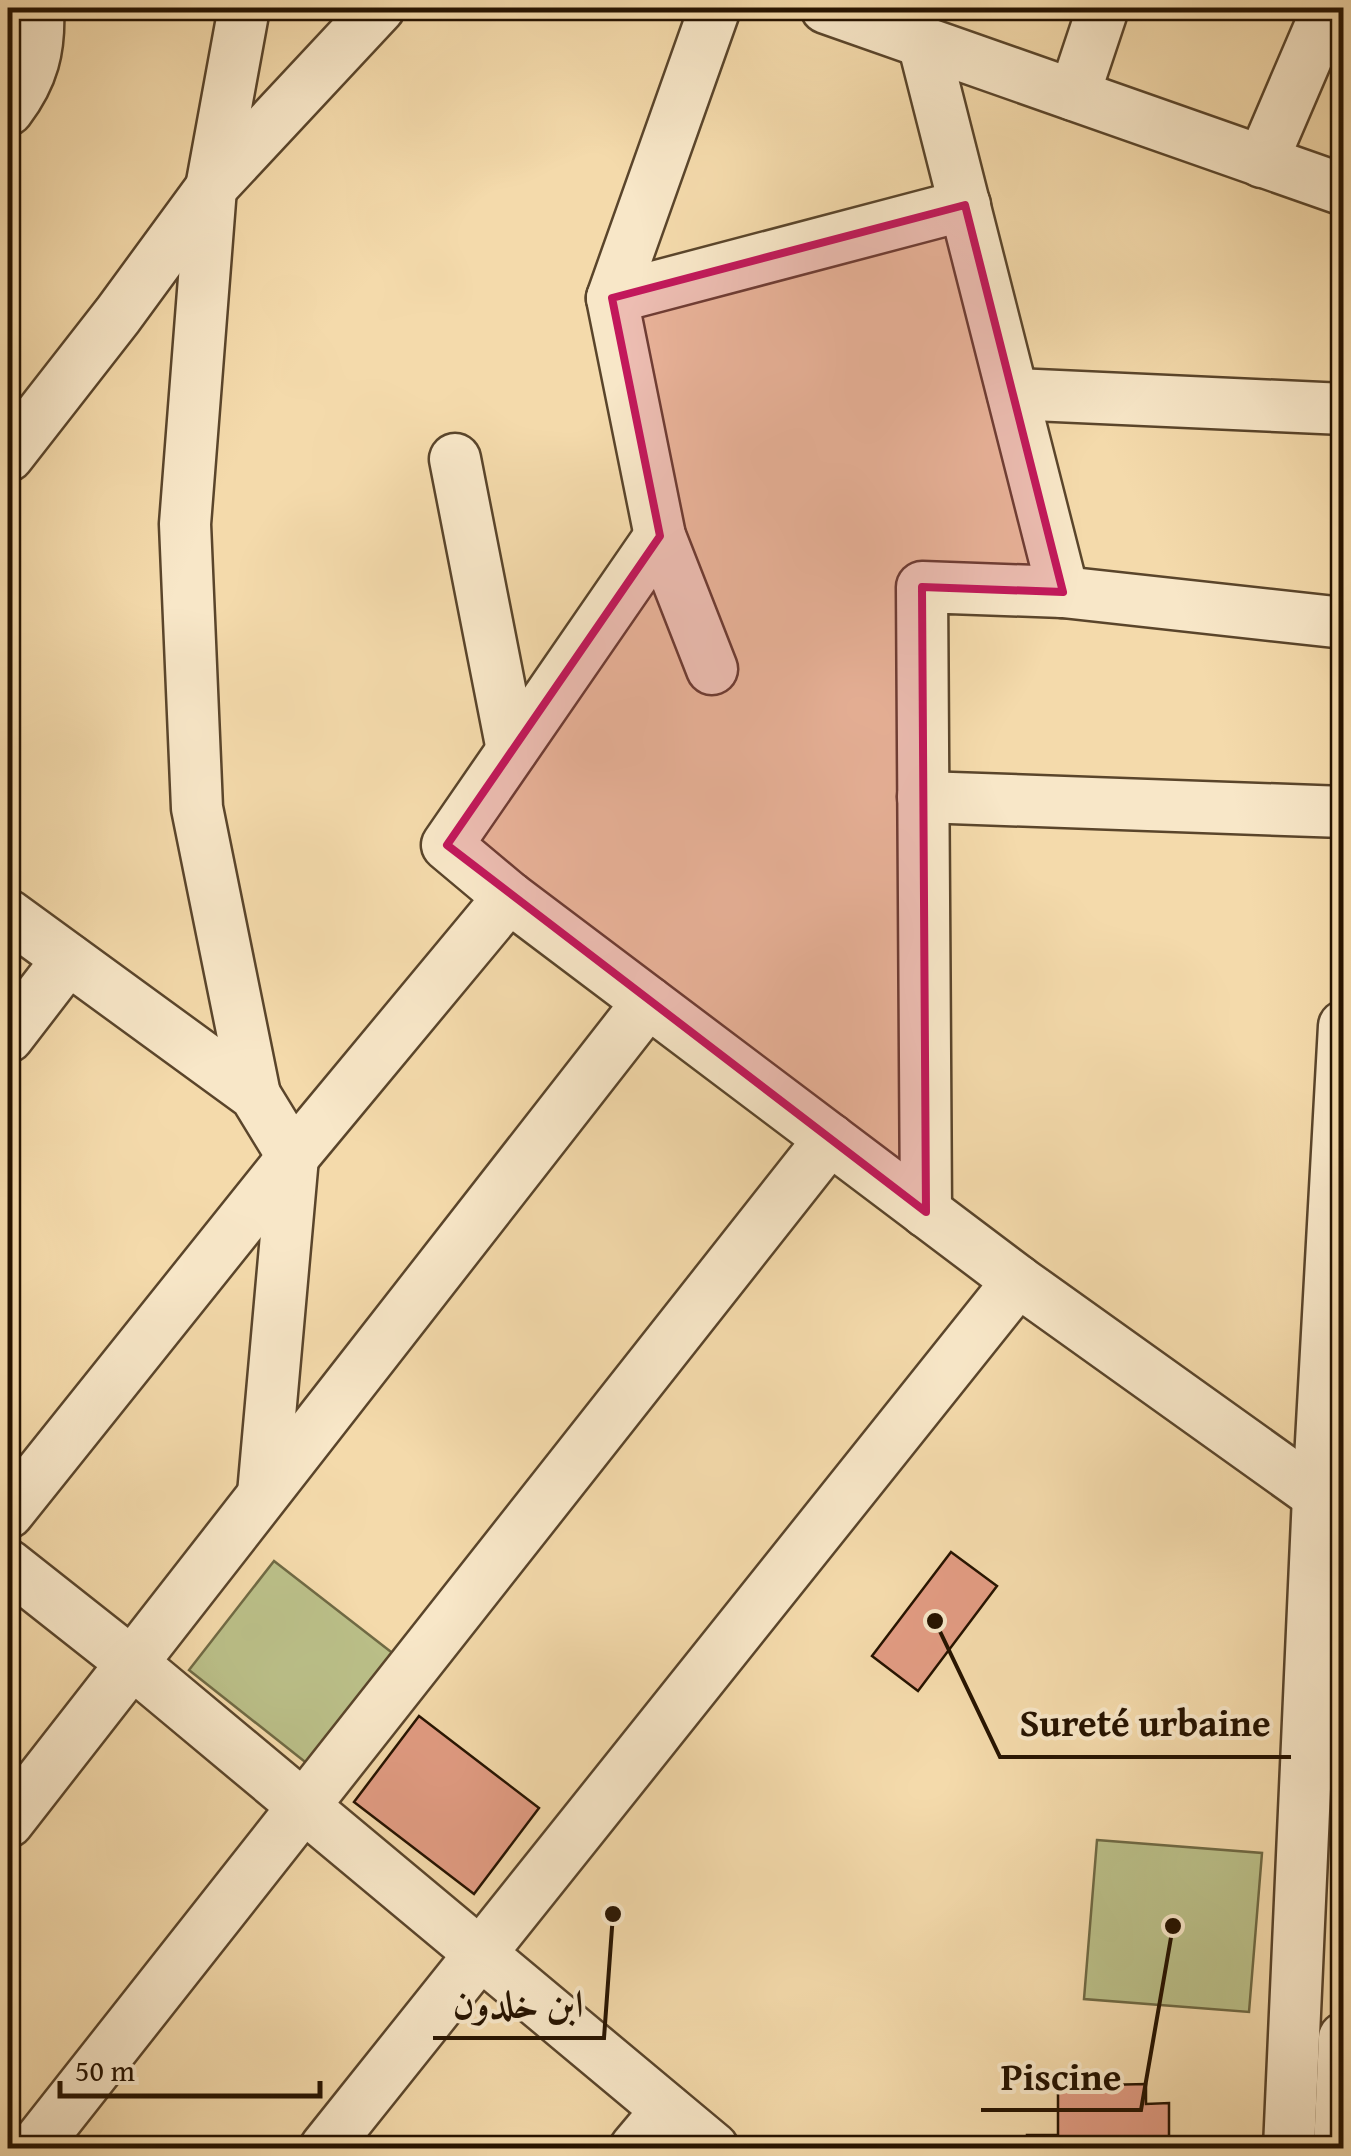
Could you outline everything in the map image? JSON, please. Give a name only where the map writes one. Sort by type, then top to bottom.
[{"type":"street","points":[[8,110],[34,65],[40,37],[38,8]]},
{"type":"street","points":[[8,456],[211,188],[379,8]]},
{"type":"street","points":[[712,669],[660,536],[612,298],[716,8]]},
{"type":"street","points":[[826,8],[1344,190]]},
{"type":"street","points":[[1074,95],[1103,8]]},
{"type":"street","points":[[1262,162],[1328,8]]},
{"type":"street","points":[[231,18],[211,188],[185,524],[197,808],[255,1096],[293,1157],[263,1494]]},
{"type":"street","points":[[924,42],[1063,592]]},
{"type":"street","points":[[612,298],[965,205]]},
{"type":"street","points":[[1013,394],[1344,409]]},
{"type":"street","points":[[455,459],[512,750]]},
{"type":"street","points":[[660,536],[447,844],[509,897],[1018,1281],[1331,1505]]},
{"type":"street","points":[[926,1212],[922,587],[1063,592],[1344,623]]},
{"type":"street","points":[[923,798],[1344,812]]},
{"type":"street","points":[[8,1513],[293,1157],[509,897]]},
{"type":"street","points":[[8,915],[255,1096]]},
{"type":"street","points":[[8,1037],[68,960]]},
{"type":"street","points":[[8,1822],[648,1002]]},
{"type":"street","points":[[1289,2148],[1331,1505],[1344,1026]]},
{"type":"street","points":[[34,2148],[830,1139]]},
{"type":"street","points":[[325,2148],[1018,1281]]},
{"type":"street","points":[[8,1565],[132,1663],[713,2148]]},
{"type":"street","points":[[1338,2148],[1344,2038]]},
{"type":"street","points":[[635,2148],[667,2110]]},
{"type":"highlighted area","points":[[965,205],[1063,592],[922,587],[926,1212],[447,845],[660,536],[612,298]]},
{"type":"green space","points":[[274,1561],[395,1655],[309,1765],[189,1670]]},
{"type":"green space","points":[[1097,1840],[1262,1853],[1249,2012],[1084,1999]]},
{"type":"building","points":[[951,1552],[997,1586],[918,1691],[872,1656]]},
{"type":"building","points":[[419,1716],[539,1808],[474,1894],[354,1802]]},
{"type":"building","points":[[1146,2084],[1146,2104],[1169,2103],[1169,2148],[1027,2148],[1027,2135],[1058,2135],[1058,2086]]},
{"type":"place","name":"Sureté urbaine","points":[[935,1621]]},
{"type":"place","name":"ابن خلدون","points":[[613,1914]]},
{"type":"place","name":"Piscine","points":[[1173,1926]]}]
